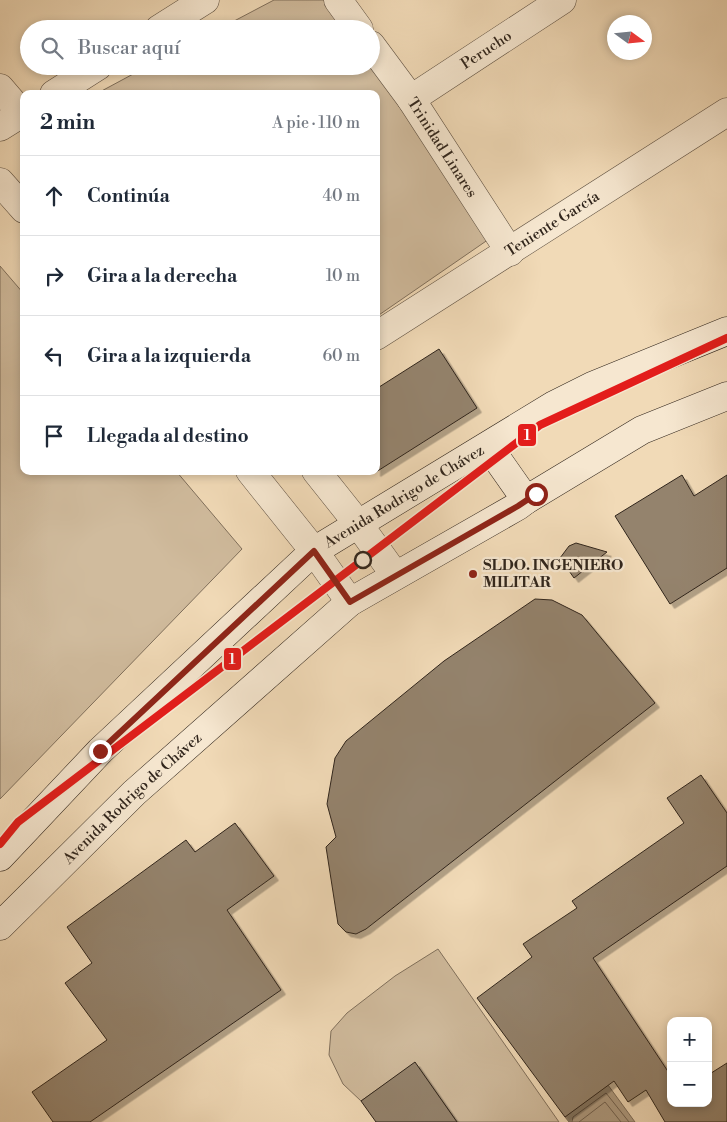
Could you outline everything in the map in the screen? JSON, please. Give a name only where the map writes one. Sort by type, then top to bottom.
[{"type":"main road","points":[[173,20],[205,0]]},
{"type":"main road","points":[[338,0],[352,20]]},
{"type":"main road","name":"Perucho","points":[[411,99],[562,0]]},
{"type":"main road","name":"Trinidad Linares","points":[[380,57],[411,99],[510,252]]},
{"type":"main road","points":[[60,90],[84,75]]},
{"type":"main road","points":[[0,88],[17,117]]},
{"type":"main road","name":"Teniente García","points":[[380,333],[727,112]]},
{"type":"main road","points":[[0,182],[20,204]]},
{"type":"main road","name":"Avenida Rodrigo de Chávez","points":[[0,857],[100,751],[314,551],[554,405],[592,386],[727,331]]},
{"type":"main road","name":"Avenida Rodrigo de Chávez","points":[[0,926],[134,793],[350,602],[518,506],[642,430],[727,396]]},
{"type":"main road","points":[[488,446],[526,500]]},
{"type":"main road","points":[[253,475],[314,551],[350,602]]},
{"type":"main road","points":[[319,475],[396,575]]},
{"type":"shaded area","points":[[274,0],[332,0],[346,20],[236,20]]},
{"type":"shaded area","points":[[131,75],[377,75],[492,237],[380,314],[380,90],[103,90]]},
{"type":"shaded area","points":[[0,266],[20,289],[20,475],[179,475],[242,549],[0,799]]},
{"type":"shaded area","points":[[438,949],[559,1122],[457,1122],[415,1063],[361,1101],[343,1084],[329,1055],[331,1031],[347,1013],[395,976]]},
{"type":"water","points":[[608,1085],[635,1122],[569,1122],[565,1117]]},
{"type":"building","points":[[439,349],[477,408],[380,469],[380,386]]},
{"type":"building","points":[[682,475],[694,496],[727,475],[727,568],[670,604],[615,516]]},
{"type":"building","points":[[576,543],[607,552],[574,578],[560,558],[569,546]]},
{"type":"building","points":[[535,599],[552,600],[582,615],[655,703],[366,929],[356,934],[346,932],[338,924],[326,847],[336,837],[327,804],[335,758],[346,741],[444,661]]},
{"type":"building","points":[[701,775],[727,813],[727,866],[593,958],[667,1070],[667,1107],[712,1107],[712,1072],[727,1063],[727,1122],[665,1122],[646,1090],[628,1102],[614,1081],[565,1117],[477,998],[532,957],[523,944],[577,908],[572,901],[684,823],[667,798]]},
{"type":"building","points":[[235,823],[274,876],[227,910],[281,990],[90,1122],[53,1122],[32,1092],[107,1040],[65,983],[92,963],[67,927],[186,840],[195,852]]},
{"type":"building","points":[[415,1062],[457,1122],[376,1122],[361,1101]]},
{"type":"transit line","name":"1","points":[[0,844],[18,822],[540,425],[727,338]]},
{"type":"place","name":"SLDO. INGENIERO MILITAR","points":[[473,574]]},
{"type":"route","points":[[100,751],[314,551],[350,602],[536,494]]}]
